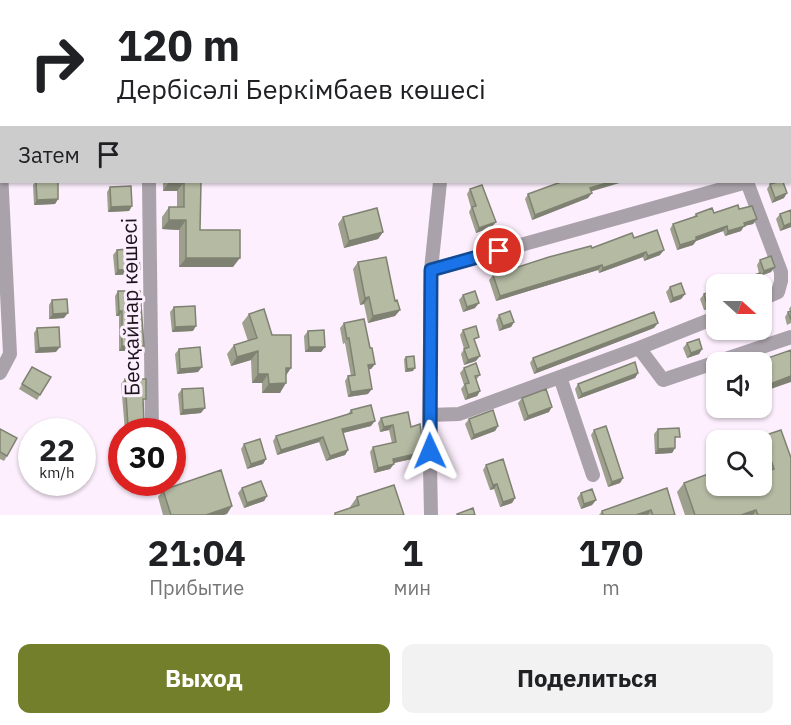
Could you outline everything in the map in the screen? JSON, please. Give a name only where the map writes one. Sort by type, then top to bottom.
[{"type":"street","points":[[0,373],[10,354],[2,183]]},
{"type":"street","name":"Бесқайнар көшесі","points":[[149,183],[152,418]]},
{"type":"street","points":[[431,515],[429,415],[431,270],[440,183]]},
{"type":"street","points":[[431,270],[743,183]]},
{"type":"street","points":[[747,183],[781,272],[778,292],[772,295]]},
{"type":"street","points":[[429,415],[459,414],[706,321]]},
{"type":"street","points":[[639,348],[663,380],[791,337]]},
{"type":"street","points":[[560,377],[593,475]]},
{"type":"building","points":[[36,183],[58,183],[58,199],[37,200]]},
{"type":"building","points":[[184,183],[201,183],[200,230],[240,230],[240,258],[186,258],[186,220],[169,220],[169,207],[184,207]]},
{"type":"building","points":[[558,183],[607,183],[590,188],[592,193],[535,215],[528,194]]},
{"type":"building","points":[[783,183],[787,193],[775,198],[770,184]]},
{"type":"building","points":[[482,185],[496,222],[479,228],[472,207],[476,206],[470,189]]},
{"type":"building","points":[[131,186],[132,206],[111,207],[110,187]]},
{"type":"building","points":[[738,205],[739,209],[752,206],[757,219],[744,223],[745,226],[728,231],[727,226],[680,245],[673,224],[712,208],[714,213]]},
{"type":"building","points":[[377,208],[383,232],[349,241],[343,217]]},
{"type":"building","points":[[791,210],[791,223],[784,226],[780,214]]},
{"type":"building","points":[[657,230],[664,250],[648,256],[646,252],[603,268],[602,265],[500,296],[493,275],[549,257],[591,246],[592,248],[632,233],[634,238]]},
{"type":"building","points":[[138,248],[140,269],[118,270],[117,250]]},
{"type":"building","points":[[771,256],[775,267],[764,271],[760,260]]},
{"type":"building","points":[[386,257],[395,301],[397,300],[400,310],[373,316],[369,297],[365,298],[358,262]]},
{"type":"building","points":[[681,283],[685,294],[673,298],[670,287]]},
{"type":"building","points":[[118,291],[140,291],[144,346],[122,346],[122,311],[119,311]]},
{"type":"building","points":[[475,291],[479,303],[467,307],[463,295]]},
{"type":"building","points":[[67,299],[68,313],[53,314],[52,300]]},
{"type":"building","points":[[195,306],[196,326],[175,327],[174,307]]},
{"type":"building","points":[[264,309],[272,335],[291,335],[291,368],[286,368],[286,383],[269,384],[268,374],[258,374],[258,351],[237,357],[234,345],[257,338],[249,314]]},
{"type":"building","points":[[510,311],[514,322],[503,326],[499,315]]},
{"type":"building","points":[[654,312],[658,323],[537,369],[533,358]]},
{"type":"building","points":[[364,319],[375,364],[368,365],[372,389],[351,392],[348,376],[355,375],[344,323]]},
{"type":"building","points":[[476,326],[479,337],[474,339],[480,356],[468,360],[464,349],[469,347],[463,330]]},
{"type":"building","points":[[59,327],[60,347],[39,348],[37,328]]},
{"type":"building","points":[[324,330],[325,347],[309,347],[308,331]]},
{"type":"building","points":[[699,339],[702,349],[691,353],[687,343]]},
{"type":"building","points":[[200,347],[202,367],[180,369],[179,349]]},
{"type":"building","points":[[791,350],[791,376],[772,383],[772,356]]},
{"type":"building","points":[[414,356],[415,368],[407,369],[406,357]]},
{"type":"building","points":[[635,362],[638,373],[582,394],[578,384]]},
{"type":"building","points":[[476,363],[480,375],[475,376],[480,391],[468,395],[465,384],[469,383],[464,368]]},
{"type":"building","points":[[32,367],[51,377],[40,395],[22,384]]},
{"type":"building","points":[[125,379],[146,379],[146,399],[143,399],[144,418],[127,418]]},
{"type":"building","points":[[203,388],[205,408],[183,410],[182,389]]},
{"type":"building","points":[[546,389],[552,407],[528,416],[522,398]]},
{"type":"building","points":[[371,405],[375,421],[342,429],[348,450],[330,456],[323,437],[281,450],[276,436]]},
{"type":"building","points":[[493,410],[498,426],[474,435],[469,419]]},
{"type":"building","points":[[408,412],[411,427],[420,424],[424,452],[393,459],[394,464],[378,468],[373,447],[396,442],[393,425],[384,427],[381,418]]},
{"type":"building","points":[[606,426],[623,478],[612,482],[594,430]]},
{"type":"building","points":[[679,428],[680,437],[675,437],[675,448],[658,449],[658,429]]},
{"type":"building","points":[[0,429],[17,438],[7,456],[0,452]]},
{"type":"building","points":[[781,430],[791,458],[791,515],[758,515],[756,510],[741,515],[695,515],[684,483],[706,475],[706,496],[772,496],[772,470],[774,469],[772,433]]},
{"type":"building","points":[[260,439],[266,459],[251,464],[244,444]]},
{"type":"building","points":[[503,459],[515,498],[503,502],[497,484],[493,485],[486,465]]},
{"type":"building","points":[[221,470],[232,506],[206,515],[171,515],[165,496],[186,496],[186,482]]},
{"type":"building","points":[[261,481],[267,496],[247,503],[242,488]]},
{"type":"building","points":[[394,485],[404,515],[335,515],[335,513],[359,505],[357,497]]},
{"type":"building","points":[[667,488],[675,515],[653,515],[651,510],[636,515],[603,515],[602,511]]},
{"type":"building","points":[[592,489],[596,500],[584,504],[581,493]]},
{"type":"building","points":[[473,508],[475,515],[457,515],[457,514]]},
{"type":"route","points":[[430,451],[431,270],[499,251]]}]
